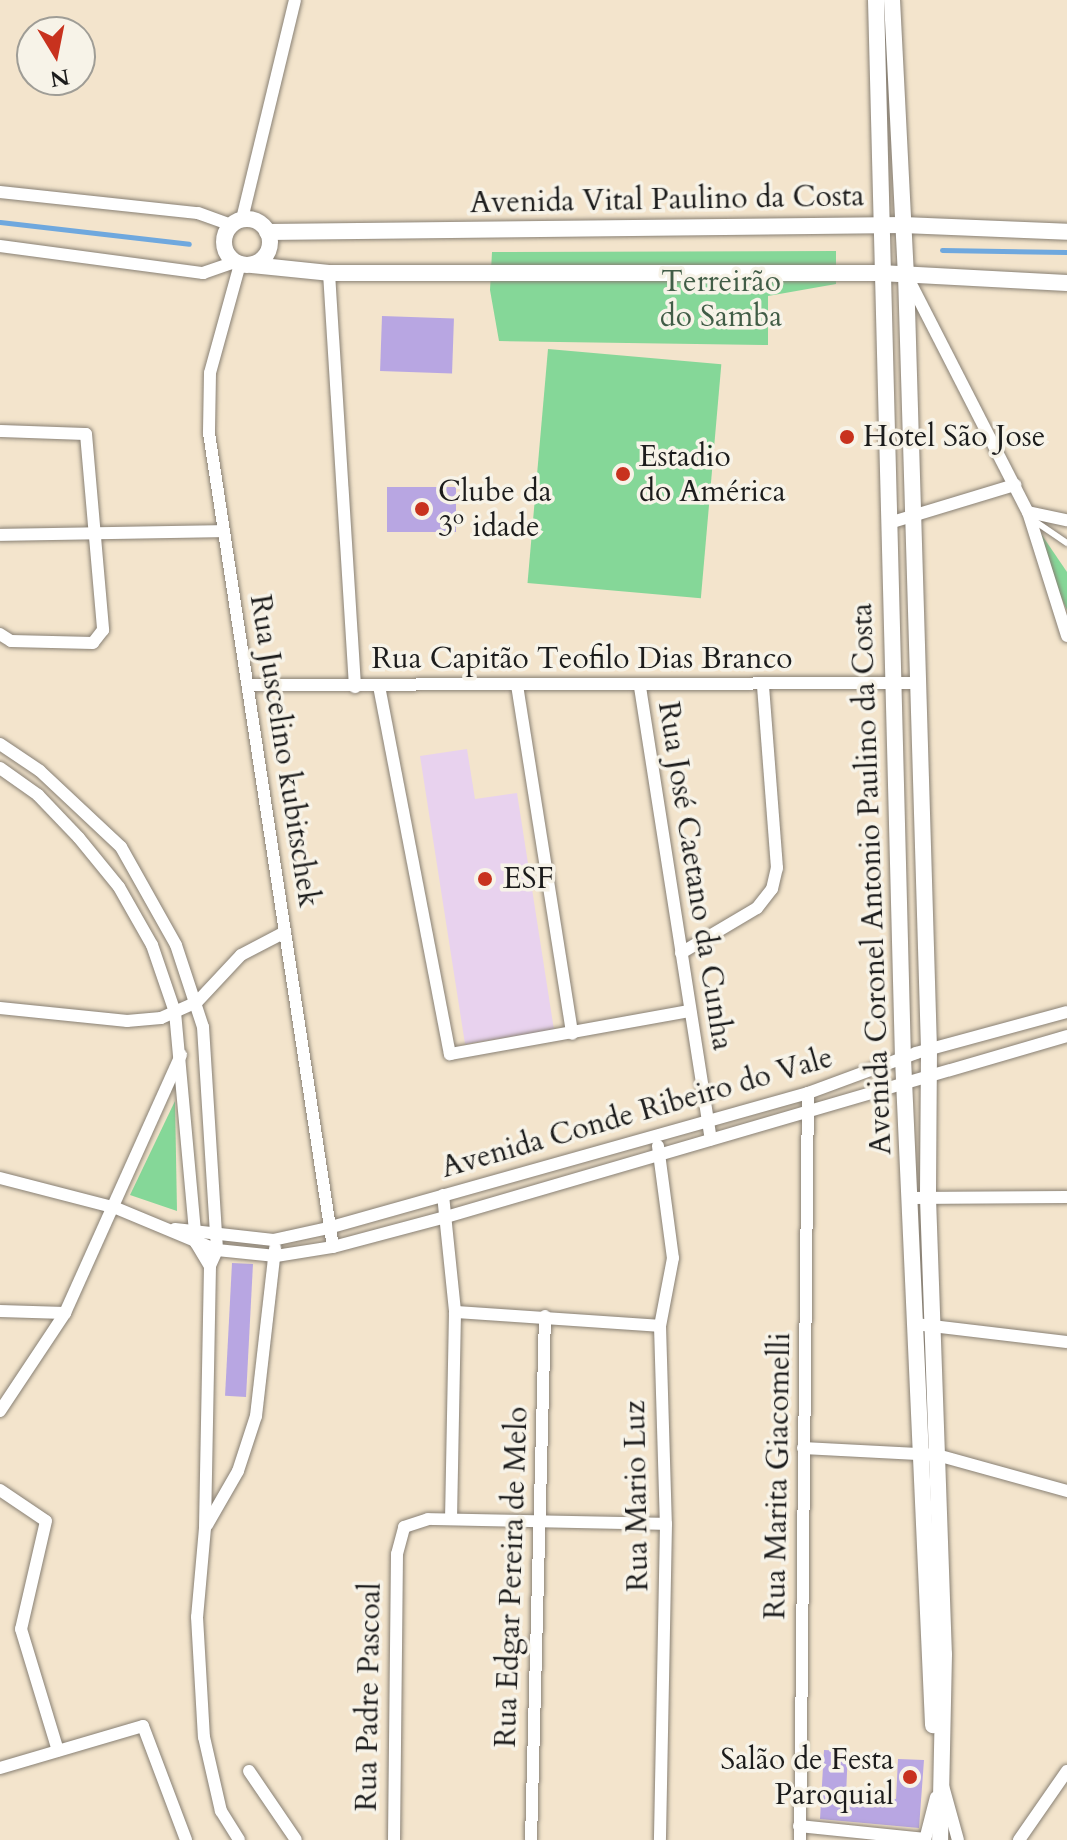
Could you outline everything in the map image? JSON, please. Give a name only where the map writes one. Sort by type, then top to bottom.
[{"type":"street","points":[[295,0],[237,222],[224,244],[242,264],[329,273],[880,273],[1067,283]]},
{"type":"street","name":"Avenida Coronel Antonio Paulino da Costa","points":[[876,0],[880,273],[903,1058],[919,1198],[928,1454],[926,1654],[938,1763]]},
{"type":"street","name":"Avenida Coronel Antonio Paulino da Costa","points":[[892,0],[906,274],[930,1079],[919,1198]]},
{"type":"street","points":[[0,192],[198,213],[237,222],[257,221],[267,232],[267,253],[242,264],[203,273],[0,246]]},
{"type":"street","name":"Avenida Vital Paulino da Costa","points":[[267,232],[903,225],[1067,232]]},
{"type":"street","name":"Rua Juscelino kubitschek","points":[[242,264],[207,399],[224,531],[333,1247]]},
{"type":"street","points":[[329,273],[355,687]]},
{"type":"street","points":[[906,274],[1029,515],[1067,636]]},
{"type":"street","points":[[884,408],[910,407]]},
{"type":"street","points":[[0,431],[86,434],[102,636],[93,643],[2,637]]},
{"type":"street","points":[[889,523],[1015,485]]},
{"type":"street","points":[[1029,515],[1067,520]]},
{"type":"street","points":[[0,535],[224,531]]},
{"type":"street","name":"Rua Capitão Teofilo Dias Branco","points":[[248,685],[640,687],[917,683]]},
{"type":"street","points":[[517,685],[572,1034]]},
{"type":"street","points":[[681,953],[757,908],[772,889],[777,868],[763,685]]},
{"type":"street","points":[[379,686],[444,1043],[455,1057],[690,1011]]},
{"type":"street","name":"Rua José Caetano da Cunha","points":[[640,687],[711,1139]]},
{"type":"street","points":[[0,744],[40,771],[121,847],[176,945],[197,1002],[205,1052],[217,1250],[210,1266],[205,1528],[197,1617],[204,1737],[221,1811],[239,1840]]},
{"type":"street","points":[[0,768],[38,795],[119,887],[152,945],[175,1012],[182,1052],[196,1243]]},
{"type":"street","points":[[0,1008],[127,1021],[175,1012],[197,1002],[231,962],[285,932]]},
{"type":"street","name":"Avenida Conde Ribeiro do Vale","points":[[196,1227],[216,1234],[273,1240],[328,1228],[808,1093],[929,1049],[1067,1012]]},
{"type":"street","points":[[994,1031],[1000,1057]]},
{"type":"street","name":"Avenida Conde Ribeiro do Vale","points":[[196,1243],[217,1250],[276,1256],[333,1247],[930,1079],[1067,1036]]},
{"type":"street","points":[[0,1411],[65,1313],[116,1208],[182,1052]]},
{"type":"street","name":"Rua Marita Giacomelli","points":[[800,1840],[808,1093]]},
{"type":"street","name":"Rua Mario Luz","points":[[656,1137],[661,1153],[673,1258],[660,1326],[666,1524],[660,1840]]},
{"type":"street","points":[[0,1178],[116,1208],[175,1229],[196,1243],[210,1266]]},
{"type":"street","points":[[443,1195],[455,1312],[451,1519],[666,1524]]},
{"type":"street","points":[[919,1198],[1067,1197]]},
{"type":"street","points":[[175,1229],[196,1227]]},
{"type":"street","points":[[205,1528],[238,1471],[256,1416],[276,1256],[273,1240]]},
{"type":"street","points":[[0,1311],[65,1313]]},
{"type":"street","points":[[455,1312],[660,1326]]},
{"type":"street","name":"Rua Edgar Pereira de Melo","points":[[531,1840],[545,1316]]},
{"type":"street","points":[[924,1324],[1067,1342]]},
{"type":"street","points":[[803,1448],[928,1454],[1067,1491]]},
{"type":"street","name":"Avenida Coronel Antonio Paulino da Costa","points":[[928,1454],[944,1654],[937,1792],[940,1840]]},
{"type":"street","points":[[0,1490],[46,1521],[21,1629],[58,1751]]},
{"type":"street","name":"Rua Padre Pascoal","points":[[394,1840],[397,1554],[404,1527],[451,1519]]},
{"type":"street","points":[[926,1654],[944,1654]]},
{"type":"street","points":[[0,1768],[143,1726],[186,1840]]},
{"type":"street","points":[[938,1763],[950,1797],[958,1840]]},
{"type":"street","points":[[249,1771],[296,1840]]},
{"type":"street","points":[[1019,1840],[1067,1771]]},
{"type":"street","points":[[799,1826],[925,1840],[937,1792]]},
{"type":"lane","points":[[1029,515],[1067,543]]},
{"type":"shaded area","name":"ESF","points":[[467,749],[475,799],[517,793],[554,1030],[465,1044],[420,756]]},
{"type":"green space","name":"Terreirão do Samba","points":[[836,251],[836,284],[768,296],[768,345],[499,341],[490,290],[492,252]]},
{"type":"green space","name":"Estadio do América","points":[[548,349],[721,364],[701,598],[528,583]]},
{"type":"green space","points":[[1035,525],[1067,572],[1067,610],[1047,567]]},
{"type":"green space","points":[[175,1101],[177,1211],[130,1195]]},
{"type":"building","points":[[382,316],[454,319],[452,373],[380,371]]},
{"type":"building","name":"Clube da 3º idade","points":[[387,487],[456,487],[456,532],[387,532]]},
{"type":"building","points":[[232,1263],[253,1264],[246,1397],[225,1396]]},
{"type":"building","name":"Salão de Festa Paroquial","points":[[824,1750],[848,1751],[846,1795],[896,1799],[898,1759],[924,1760],[919,1828],[820,1819]]},
{"type":"waterway","points":[[0,222],[189,244]]},
{"type":"waterway","points":[[942,250],[1067,252]]},
{"type":"place","name":"Hotel São Jose","points":[[847,437]]},
{"type":"place","name":"Estadio do América","points":[[623,474]]},
{"type":"place","name":"Clube da 3º idade","points":[[422,509]]},
{"type":"place","name":"ESF","points":[[485,879]]},
{"type":"place","name":"Salão de Festa Paroquial","points":[[910,1777]]}]
